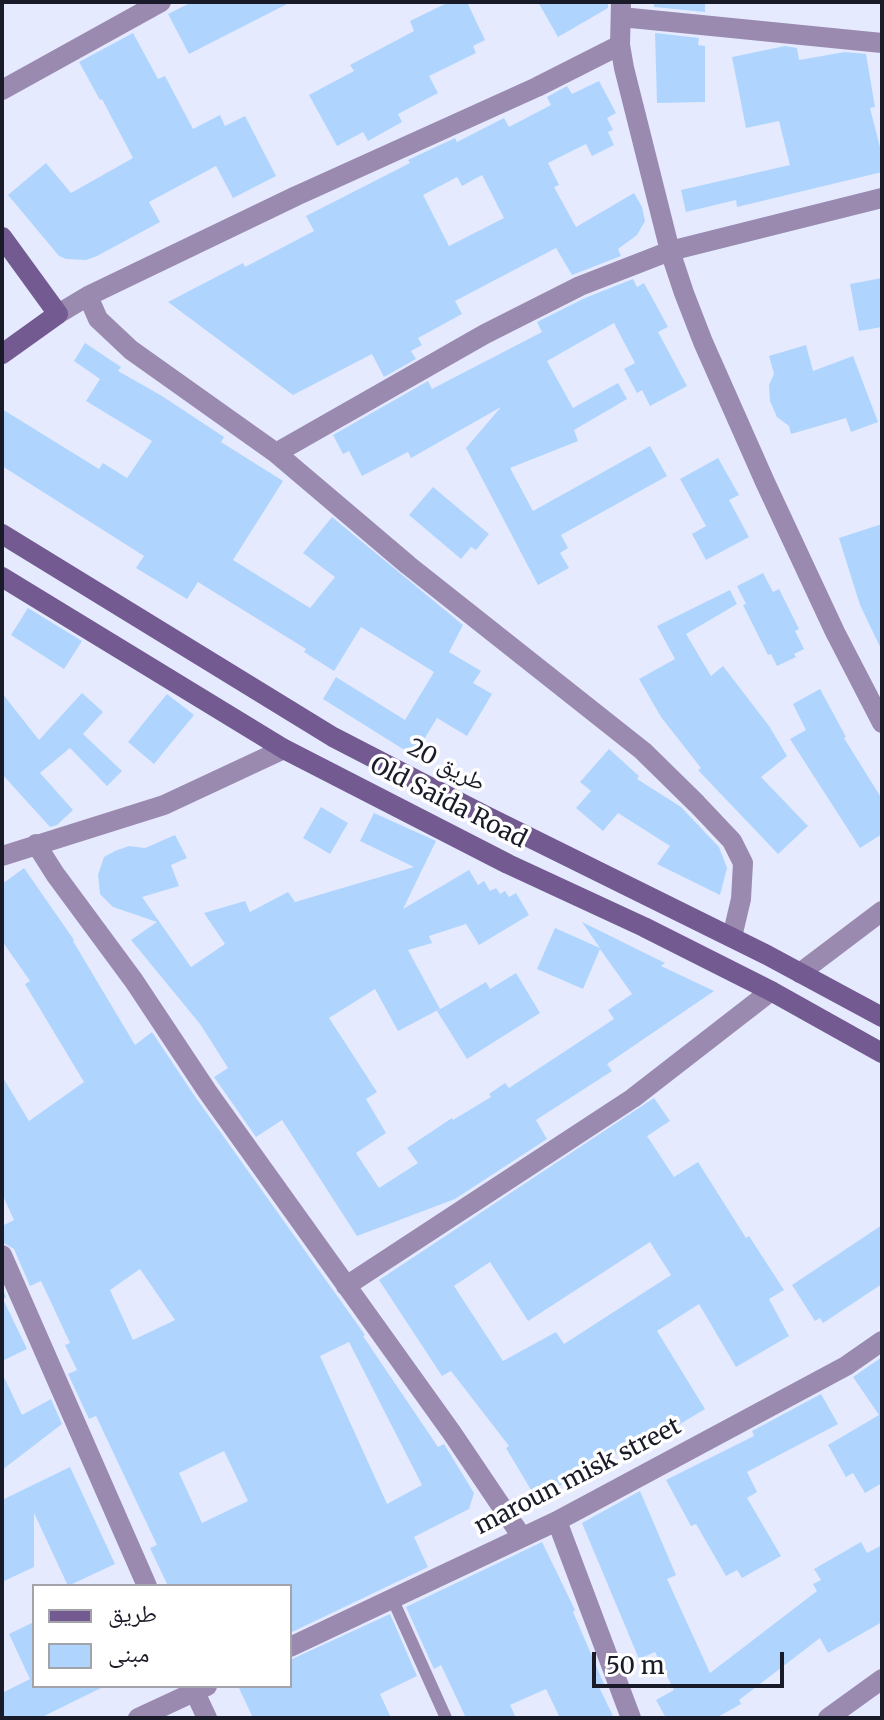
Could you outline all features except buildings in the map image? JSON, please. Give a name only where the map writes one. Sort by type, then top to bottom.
[{"type":"main road","points":[[2,237],[58,314],[2,354]]},
{"type":"main road","name":"طريق 20","points":[[2,534],[333,737],[732,937],[882,1017]]},
{"type":"main road","name":"Old Saida Road","points":[[2,577],[284,749],[508,864],[644,927],[771,991],[882,1053]]},
{"type":"street","points":[[2,90],[161,2]]},
{"type":"street","points":[[882,43],[621,10],[620,45],[670,251],[703,342],[835,632],[882,723]]},
{"type":"street","points":[[58,314],[88,296],[296,196],[537,87],[620,45]]},
{"type":"street","points":[[276,453],[485,334],[580,286],[670,251],[882,198]]},
{"type":"street","points":[[88,296],[98,319],[131,350],[276,453],[408,565],[632,742],[724,831],[738,849],[744,871],[732,937]]},
{"type":"street","points":[[4,854],[164,805],[284,749]]},
{"type":"street","points":[[36,844],[452,1433],[522,1537]]},
{"type":"street","points":[[800,973],[882,911]]},
{"type":"street","points":[[346,1286],[633,1098],[771,991]]},
{"type":"street","points":[[2,1255],[146,1584]]},
{"type":"street","name":"maroun misk street","points":[[292,1646],[557,1521],[846,1366],[882,1341]]},
{"type":"street","points":[[557,1521],[631,1718]]},
{"type":"street","points":[[828,1718],[882,1679]]},
{"type":"street","points":[[138,1718],[198,1688],[207,1718]]},
{"type":"lane","points":[[392,1598],[446,1718]]}]
